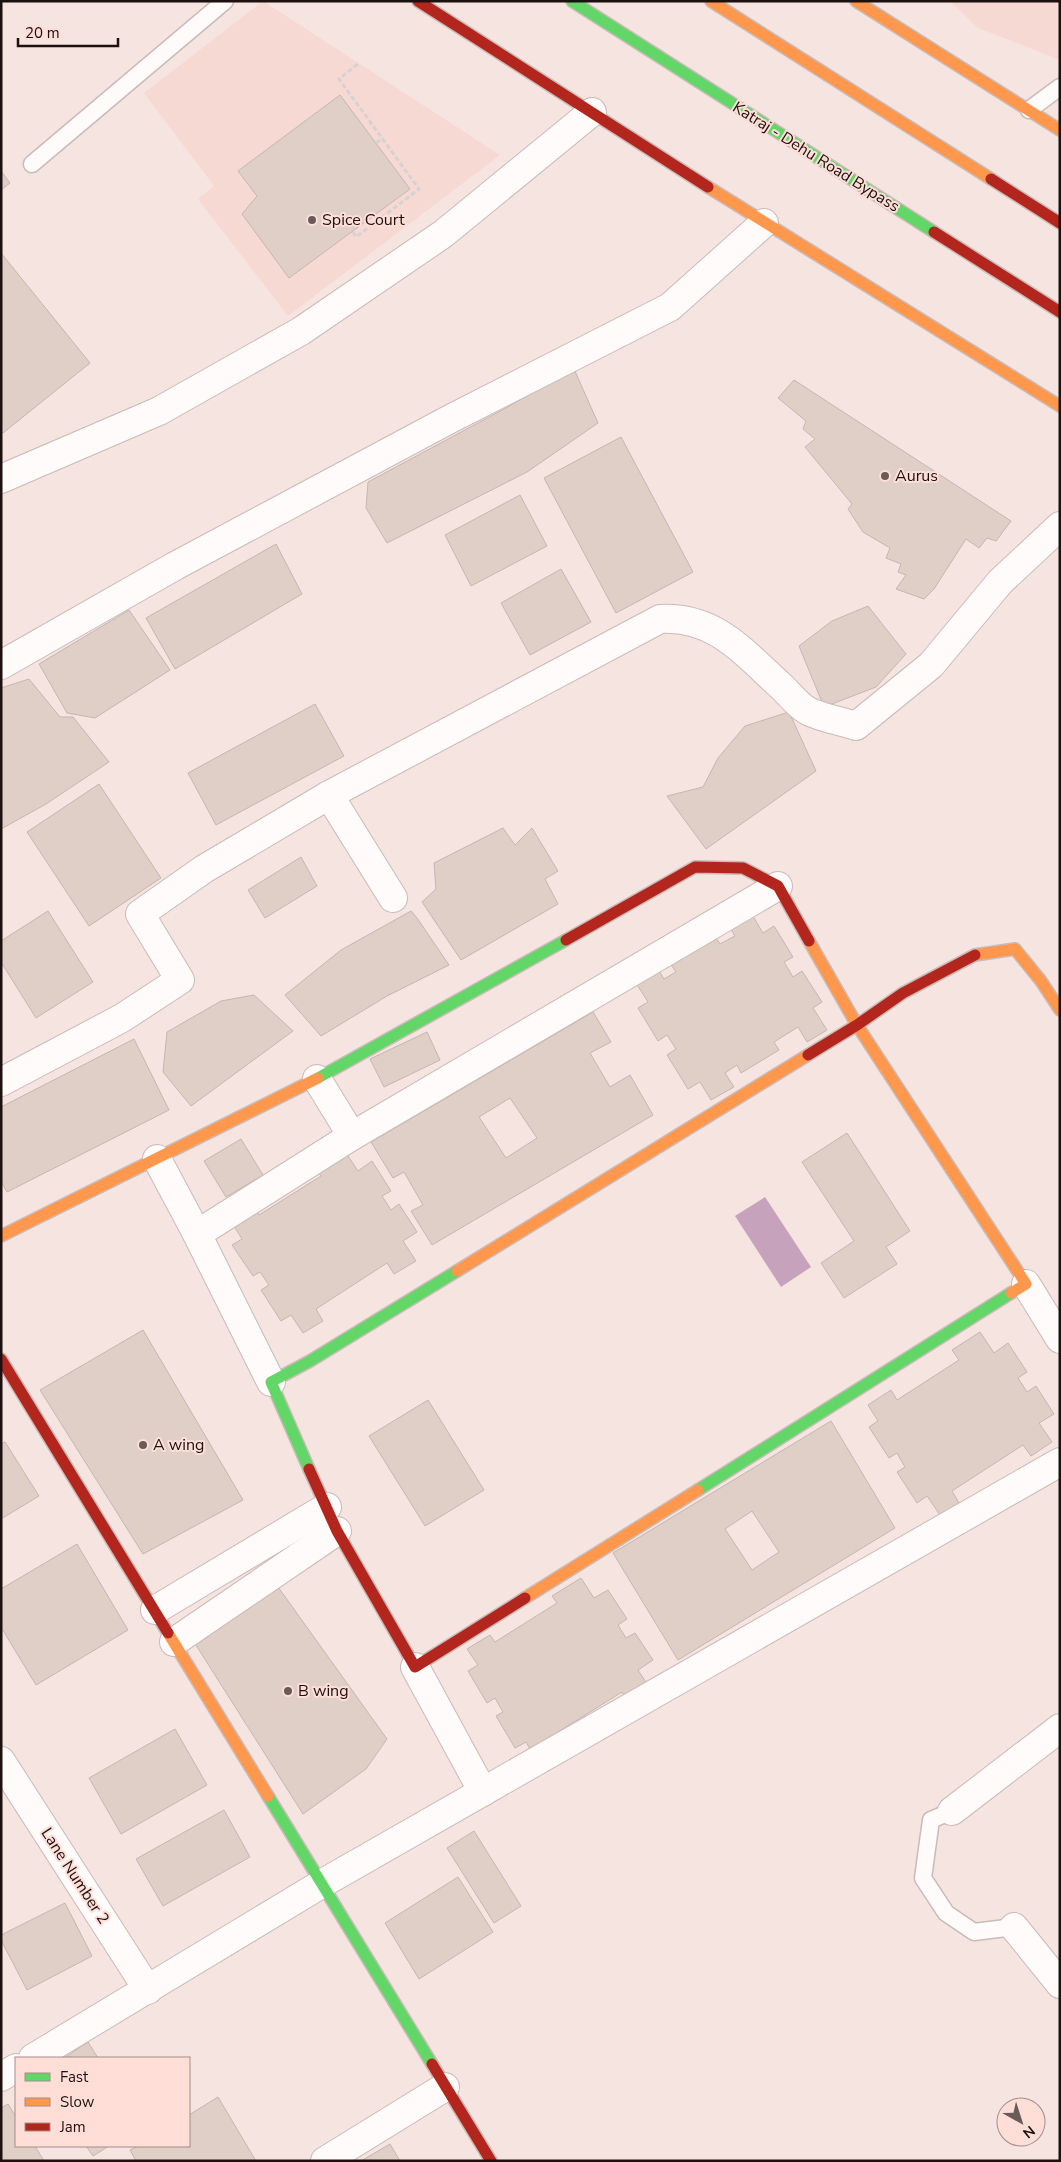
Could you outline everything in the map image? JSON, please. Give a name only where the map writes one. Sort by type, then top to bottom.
[{"type":"main road","points":[[418,1],[764,222],[1060,406]]},
{"type":"main road","name":"Katraj - Dehu Road Bypass","points":[[572,1],[1060,312]]},
{"type":"main road","points":[[711,1],[1060,223]]},
{"type":"main road","points":[[856,1],[1060,130]]},
{"type":"main road","points":[[1,1236],[317,1079],[695,867],[743,868],[778,886],[857,1025],[1026,1284],[415,1667],[332,1519],[271,1382],[319,1356],[857,1025],[903,993],[976,955],[1015,949],[1041,981],[1060,1010]]},
{"type":"main road","points":[[1,1359],[323,1883],[491,2161]]},
{"type":"street","points":[[1,479],[159,412],[301,332],[443,234],[592,112]]},
{"type":"street","points":[[1,665],[175,566],[452,418],[670,307],[764,222]]},
{"type":"street","points":[[1,1082],[122,1018],[180,980],[140,914],[204,869],[329,795],[660,619],[679,618],[696,622],[717,631],[744,652],[808,711],[856,726],[931,665],[1000,582],[1060,526]]},
{"type":"street","points":[[329,795],[393,898]]},
{"type":"street","points":[[197,1234],[352,1136],[778,886]]},
{"type":"street","points":[[317,1079],[352,1136]]},
{"type":"street","points":[[157,1159],[271,1382]]},
{"type":"street","points":[[1026,1284],[1060,1339]]},
{"type":"street","points":[[35,2057],[323,1883],[1060,1462]]},
{"type":"street","points":[[155,1610],[332,1519]]},
{"type":"street","points":[[174,1642],[332,1519]]},
{"type":"street","points":[[415,1667],[483,1792]]},
{"type":"street","points":[[952,1812],[1060,1728]]},
{"type":"street","name":"Lane Number 2","points":[[1,1761],[148,1990]]},
{"type":"street","points":[[1014,1928],[1060,1984]]},
{"type":"street","points":[[1,2077],[15,2069]]},
{"type":"street","points":[[325,2161],[446,2087]]},
{"type":"lane","points":[[32,164],[225,1]]},
{"type":"lane","points":[[1029,110],[1060,87]]},
{"type":"lane","points":[[952,1812],[931,1820],[922,1878],[946,1913],[974,1932],[1014,1928]]},
{"type":"path","points":[[353,232],[356,237],[419,189],[339,79],[359,63]]},
{"type":"path","points":[[376,143],[382,139]]},
{"type":"shaded area","points":[[263,1],[500,155],[288,316],[198,199],[214,186],[144,93]]},
{"type":"shaded area","points":[[950,1],[1060,1],[1060,60],[978,28]]},
{"type":"shaded area","points":[[765,1197],[811,1267],[781,1287],[735,1216]]},
{"type":"building","points":[[340,95],[410,189],[289,278],[242,214],[257,196],[238,171]]},
{"type":"building","points":[[1,171],[10,183],[1,190]]},
{"type":"building","points":[[1,253],[90,363],[3,433],[1,431]]},
{"type":"building","points":[[574,369],[598,423],[527,472],[387,543],[366,508],[368,482]]},
{"type":"building","name":"Aurus","points":[[794,380],[1011,521],[996,541],[987,538],[979,548],[966,539],[934,589],[924,599],[896,589],[906,575],[898,572],[901,564],[886,558],[890,548],[863,532],[848,509],[852,504],[805,447],[815,439],[803,429],[806,421],[778,398]]},
{"type":"building","points":[[621,437],[693,572],[616,613],[544,478]]},
{"type":"building","points":[[520,495],[547,546],[471,586],[445,535]]},
{"type":"building","points":[[276,544],[302,594],[175,669],[146,618]]},
{"type":"building","points":[[561,569],[591,622],[530,655],[501,603]]},
{"type":"building","points":[[868,606],[906,654],[876,687],[824,707],[799,646],[832,621]]},
{"type":"building","points":[[129,610],[170,670],[95,718],[67,713],[39,664]]},
{"type":"building","points":[[29,679],[60,717],[73,717],[109,762],[46,804],[1,829],[1,688]]},
{"type":"building","points":[[315,704],[344,756],[216,825],[188,773]]},
{"type":"building","points":[[789,712],[816,771],[706,849],[667,796],[703,787],[718,758],[745,726]]},
{"type":"building","points":[[99,784],[161,878],[89,926],[27,832]]},
{"type":"building","points":[[503,828],[515,845],[532,828],[558,871],[545,879],[558,904],[461,960],[422,902],[436,889],[434,863]]},
{"type":"building","points":[[301,857],[317,886],[265,918],[248,890]]},
{"type":"building","points":[[48,911],[93,982],[36,1018],[1,962],[1,941]]},
{"type":"building","points":[[411,911],[449,965],[387,996],[321,1036],[285,995],[341,950]]},
{"type":"building","points":[[751,913],[763,933],[774,926],[793,957],[784,962],[793,977],[802,971],[822,1002],[813,1008],[827,1030],[807,1042],[798,1027],[774,1042],[779,1050],[741,1073],[737,1065],[725,1073],[734,1087],[711,1100],[700,1082],[688,1089],[667,1055],[676,1049],[667,1035],[658,1041],[638,1008],[648,1002],[636,983],[658,969],[664,979],[676,972],[670,963],[714,935],[720,944],[735,936],[729,926]]},
{"type":"building","points":[[254,995],[293,1031],[191,1106],[163,1072],[167,1032],[221,1001]]},
{"type":"building","points":[[593,1012],[611,1042],[590,1053],[610,1087],[630,1075],[653,1115],[432,1245],[411,1211],[423,1205],[404,1172],[393,1178],[371,1142]],"holes":[[[510,1098],[537,1138],[506,1158],[479,1117]]]},
{"type":"building","points":[[427,1032],[440,1060],[384,1087],[370,1059]]},
{"type":"building","points":[[134,1039],[169,1110],[7,1192],[1,1181],[1,1107]]},
{"type":"building","points":[[847,1133],[910,1231],[886,1247],[897,1264],[844,1298],[821,1263],[854,1241],[802,1162]]},
{"type":"building","points":[[241,1139],[263,1175],[226,1197],[204,1161]]},
{"type":"building","points":[[344,1150],[358,1171],[372,1161],[391,1191],[382,1196],[391,1210],[399,1204],[417,1232],[403,1241],[416,1261],[394,1274],[387,1263],[316,1309],[323,1321],[303,1333],[291,1315],[281,1321],[261,1290],[269,1285],[260,1272],[253,1276],[232,1245],[242,1239],[232,1223],[255,1208],[259,1215],[321,1176],[316,1168]]},
{"type":"building","name":"A wing","points":[[143,1330],[243,1500],[143,1554],[40,1390]]},
{"type":"building","points":[[980,1332],[994,1353],[1008,1343],[1027,1372],[1018,1378],[1027,1392],[1036,1386],[1054,1414],[1039,1423],[1052,1442],[1031,1456],[1023,1445],[952,1491],[959,1503],[940,1515],[927,1496],[917,1503],[897,1472],[905,1467],[897,1453],[889,1458],[869,1427],[878,1421],[868,1405],[891,1390],[897,1400],[959,1360],[952,1350]]},
{"type":"building","points":[[428,1400],[484,1490],[425,1526],[369,1436]]},
{"type":"building","points":[[831,1421],[895,1528],[678,1660],[613,1553]],"holes":[[[752,1511],[779,1552],[752,1570],[725,1529]]]},
{"type":"building","points":[[5,1442],[39,1496],[1,1519],[1,1444]]},
{"type":"building","points":[[77,1544],[128,1630],[36,1685],[1,1627],[1,1589]]},
{"type":"building","points":[[581,1578],[594,1598],[608,1590],[627,1619],[618,1625],[626,1638],[635,1633],[653,1660],[638,1670],[651,1690],[629,1703],[622,1692],[550,1737],[557,1748],[537,1761],[526,1742],[515,1748],[496,1716],[503,1712],[495,1698],[487,1703],[468,1671],[478,1665],[467,1649],[490,1635],[495,1642],[557,1603],[552,1596]]},
{"type":"building","name":"B wing","points":[[278,1587],[387,1739],[366,1769],[303,1814],[194,1642]]},
{"type":"building","points":[[175,1729],[207,1785],[121,1834],[89,1778]]},
{"type":"building","points":[[224,1810],[250,1857],[163,1906],[136,1859]]},
{"type":"building","points":[[474,1831],[521,1906],[494,1923],[447,1848]]},
{"type":"building","points":[[458,1877],[493,1932],[419,1979],[385,1923]]},
{"type":"building","points":[[65,1903],[92,1956],[27,1990],[1,1940],[1,1935]]},
{"type":"building","points":[[88,2042],[97,2057],[66,2057]]},
{"type":"building","points":[[218,2097],[256,2161],[136,2161],[130,2150],[136,2147],[190,2147],[190,2114]]},
{"type":"building","points":[[8,2104],[15,2115],[15,2147],[36,2147],[44,2161],[1,2161],[1,2108]]},
{"type":"building","points":[[390,2144],[400,2161],[361,2161]]},
{"type":"building","points":[[87,2147],[107,2147],[93,2156]]},
{"type":"traffic: fast","points":[[572,1],[934,232]]},
{"type":"traffic: fast","points":[[318,1078],[566,940]]},
{"type":"traffic: fast","points":[[309,1469],[271,1382],[310,1361],[457,1271]]},
{"type":"traffic: fast","points":[[698,1490],[1011,1293]]},
{"type":"traffic: fast","points":[[268,1796],[432,2064]]},
{"type":"traffic: slow","points":[[711,1],[991,179]]},
{"type":"traffic: slow","points":[[856,1],[1060,130]]},
{"type":"traffic: slow","points":[[708,187],[1060,406]]},
{"type":"traffic: slow","points":[[809,941],[857,1025],[1026,1284],[1011,1293]]},
{"type":"traffic: slow","points":[[975,955],[1015,949],[1041,981],[1060,1010]]},
{"type":"traffic: slow","points":[[457,1271],[808,1055]]},
{"type":"traffic: slow","points":[[1,1236],[318,1078]]},
{"type":"traffic: slow","points":[[525,1598],[698,1490]]},
{"type":"traffic: slow","points":[[168,1633],[268,1796]]},
{"type":"traffic: jam","points":[[418,1],[708,187]]},
{"type":"traffic: jam","points":[[991,179],[1060,223]]},
{"type":"traffic: jam","points":[[934,232],[1060,312]]},
{"type":"traffic: jam","points":[[566,940],[695,867],[743,868],[778,886],[809,941]]},
{"type":"traffic: jam","points":[[808,1055],[857,1025],[903,993],[975,955]]},
{"type":"traffic: jam","points":[[1,1359],[168,1633]]},
{"type":"traffic: jam","points":[[309,1469],[337,1531],[415,1667],[525,1598]]},
{"type":"traffic: jam","points":[[432,2064],[491,2161]]},
{"type":"place","name":"Spice Court","points":[[312,220]]},
{"type":"place","name":"Aurus","points":[[885,476]]},
{"type":"place","name":"A wing","points":[[143,1445]]},
{"type":"place","name":"B wing","points":[[288,1691]]}]
